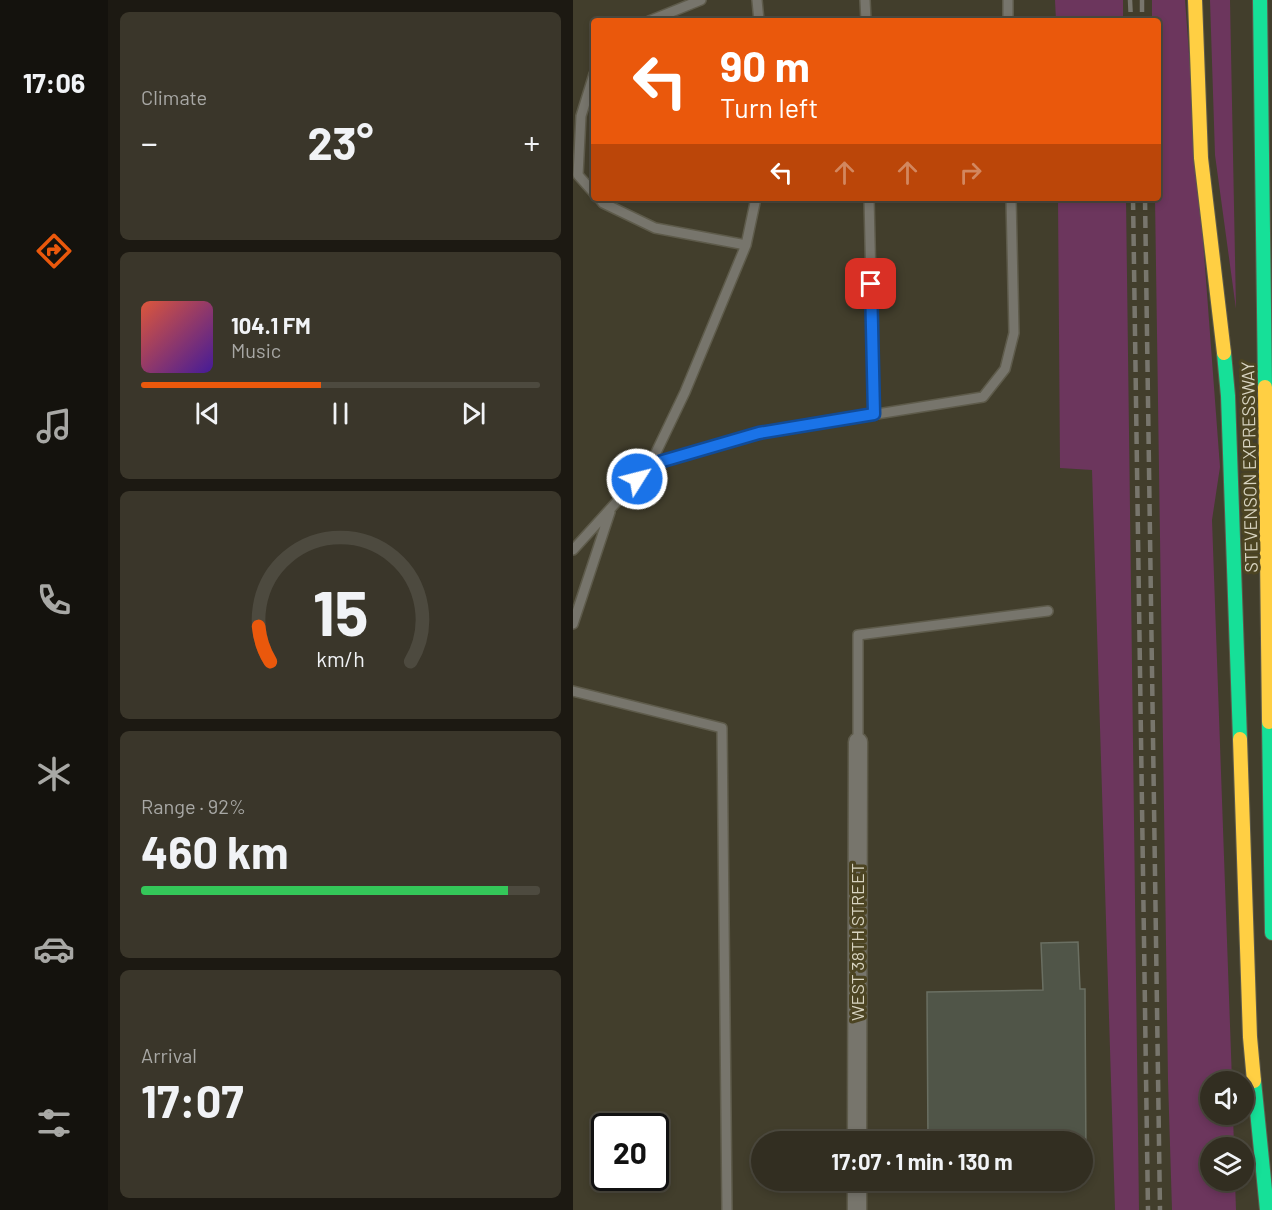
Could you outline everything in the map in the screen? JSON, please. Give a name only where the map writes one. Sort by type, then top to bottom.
[{"type":"highway","points":[[1195,0],[1201,158],[1228,396],[1250,1037],[1267,1210]]},
{"type":"highway","name":"STEVENSON EXPRESSWAY","points":[[1260,0],[1272,933]]},
{"type":"street","name":"WEST 38TH STREET","points":[[857,1131],[858,742]]},
{"type":"street","points":[[857,1191],[857,1210]]},
{"type":"lane","points":[[656,18],[701,0]]},
{"type":"lane","points":[[757,0],[759,18]]},
{"type":"lane","points":[[865,0],[866,18]]},
{"type":"lane","points":[[1008,0],[1008,18]]},
{"type":"lane","points":[[591,84],[581,116],[578,175],[591,190]]},
{"type":"lane","points":[[601,201],[655,228],[746,245]]},
{"type":"lane","points":[[573,550],[649,465],[685,392],[746,245],[755,201]]},
{"type":"lane","points":[[869,201],[874,414]]},
{"type":"lane","points":[[649,465],[759,433],[983,397],[1005,369],[1014,333],[1011,201]]},
{"type":"lane","points":[[573,624],[612,507]]},
{"type":"lane","points":[[858,742],[858,635],[1048,611]]},
{"type":"lane","points":[[573,691],[722,728],[727,1210]]},
{"type":"shaded area","points":[[1055,0],[1123,0],[1123,18],[1056,18]]},
{"type":"shaded area","points":[[1152,0],[1185,0],[1220,467],[1212,520],[1232,1071],[1200,1071],[1200,1125],[1233,1125],[1234,1137],[1200,1137],[1200,1191],[1235,1191],[1236,1210],[1172,1210],[1168,1080],[1155,201],[1161,201],[1161,18],[1152,18]]},
{"type":"shaded area","points":[[1210,0],[1230,0],[1236,309],[1215,155]]},
{"type":"shaded area","points":[[1058,201],[1126,201],[1139,1210],[1115,1210],[1092,470],[1060,468]]},
{"type":"building","points":[[1078,942],[1080,989],[1085,989],[1086,1131],[928,1131],[927,992],[1043,990],[1041,943]]},
{"type":"railway","points":[[1130,0],[1131,18]]},
{"type":"railway","points":[[1142,0],[1142,18]]},
{"type":"railway","points":[[1133,201],[1148,1210]]},
{"type":"railway","points":[[1145,201],[1160,1210]]},
{"type":"traffic: fast","points":[[1260,0],[1265,387]]},
{"type":"traffic: fast","points":[[1224,353],[1228,396],[1240,739]]},
{"type":"traffic: fast","points":[[1269,722],[1272,933]]},
{"type":"traffic: fast","points":[[1254,1081],[1267,1210]]},
{"type":"traffic: slow","points":[[1195,0],[1201,158],[1224,353]]},
{"type":"traffic: slow","points":[[1265,387],[1269,722]]},
{"type":"traffic: slow","points":[[1240,739],[1253,1071]]},
{"type":"route","points":[[637,479],[649,465],[759,433],[874,414],[871,284]]}]
